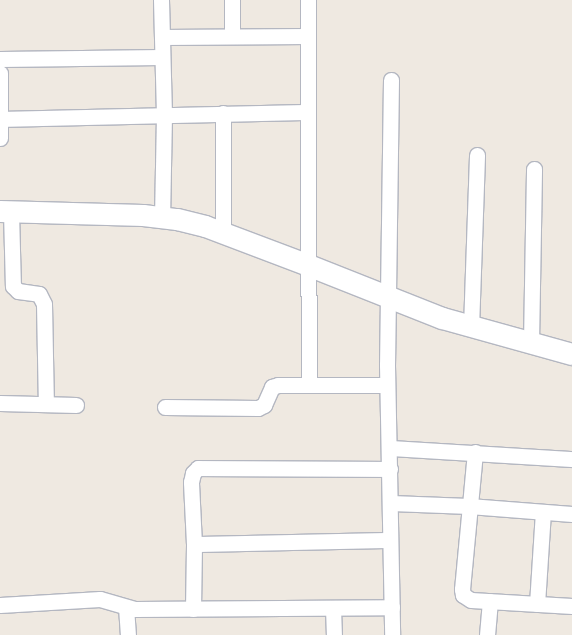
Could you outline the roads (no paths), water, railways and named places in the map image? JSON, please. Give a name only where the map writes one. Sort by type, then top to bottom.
[{"type":"street","points":[[161,0],[164,115],[162,216]]},
{"type":"street","points":[[232,0],[232,36]]},
{"type":"street","points":[[308,0],[309,384]]},
{"type":"street","points":[[162,37],[308,36]]},
{"type":"street","points":[[0,59],[162,57]]},
{"type":"street","points":[[0,73],[0,138]]},
{"type":"street","points":[[391,80],[387,385],[390,448],[392,635]]},
{"type":"street","points":[[0,119],[308,112]]},
{"type":"street","points":[[223,113],[223,233]]},
{"type":"street","points":[[472,328],[477,155]]},
{"type":"street","points":[[531,343],[534,169]]},
{"type":"street","points":[[7,289],[13,282],[6,211],[162,216],[223,233],[308,264],[388,298],[472,328],[572,354]]},
{"type":"street","points":[[7,289],[39,294],[44,304],[46,404]]},
{"type":"street","points":[[165,407],[258,408],[264,405],[272,386],[309,384],[387,385]]},
{"type":"street","points":[[0,403],[76,405]]},
{"type":"street","points":[[390,448],[572,459]]},
{"type":"street","points":[[475,452],[462,589],[466,599],[572,606]]},
{"type":"street","points":[[193,609],[194,544],[191,482],[193,474],[198,468],[390,470]]},
{"type":"street","points":[[391,503],[469,506],[572,514]]},
{"type":"street","points":[[537,604],[543,512]]},
{"type":"street","points":[[194,544],[390,540]]},
{"type":"street","points":[[0,605],[100,599],[114,601],[126,607],[193,609],[392,607]]},
{"type":"street","points":[[488,635],[490,601]]},
{"type":"street","points":[[126,607],[128,635]]},
{"type":"street","points":[[333,608],[334,635]]}]
